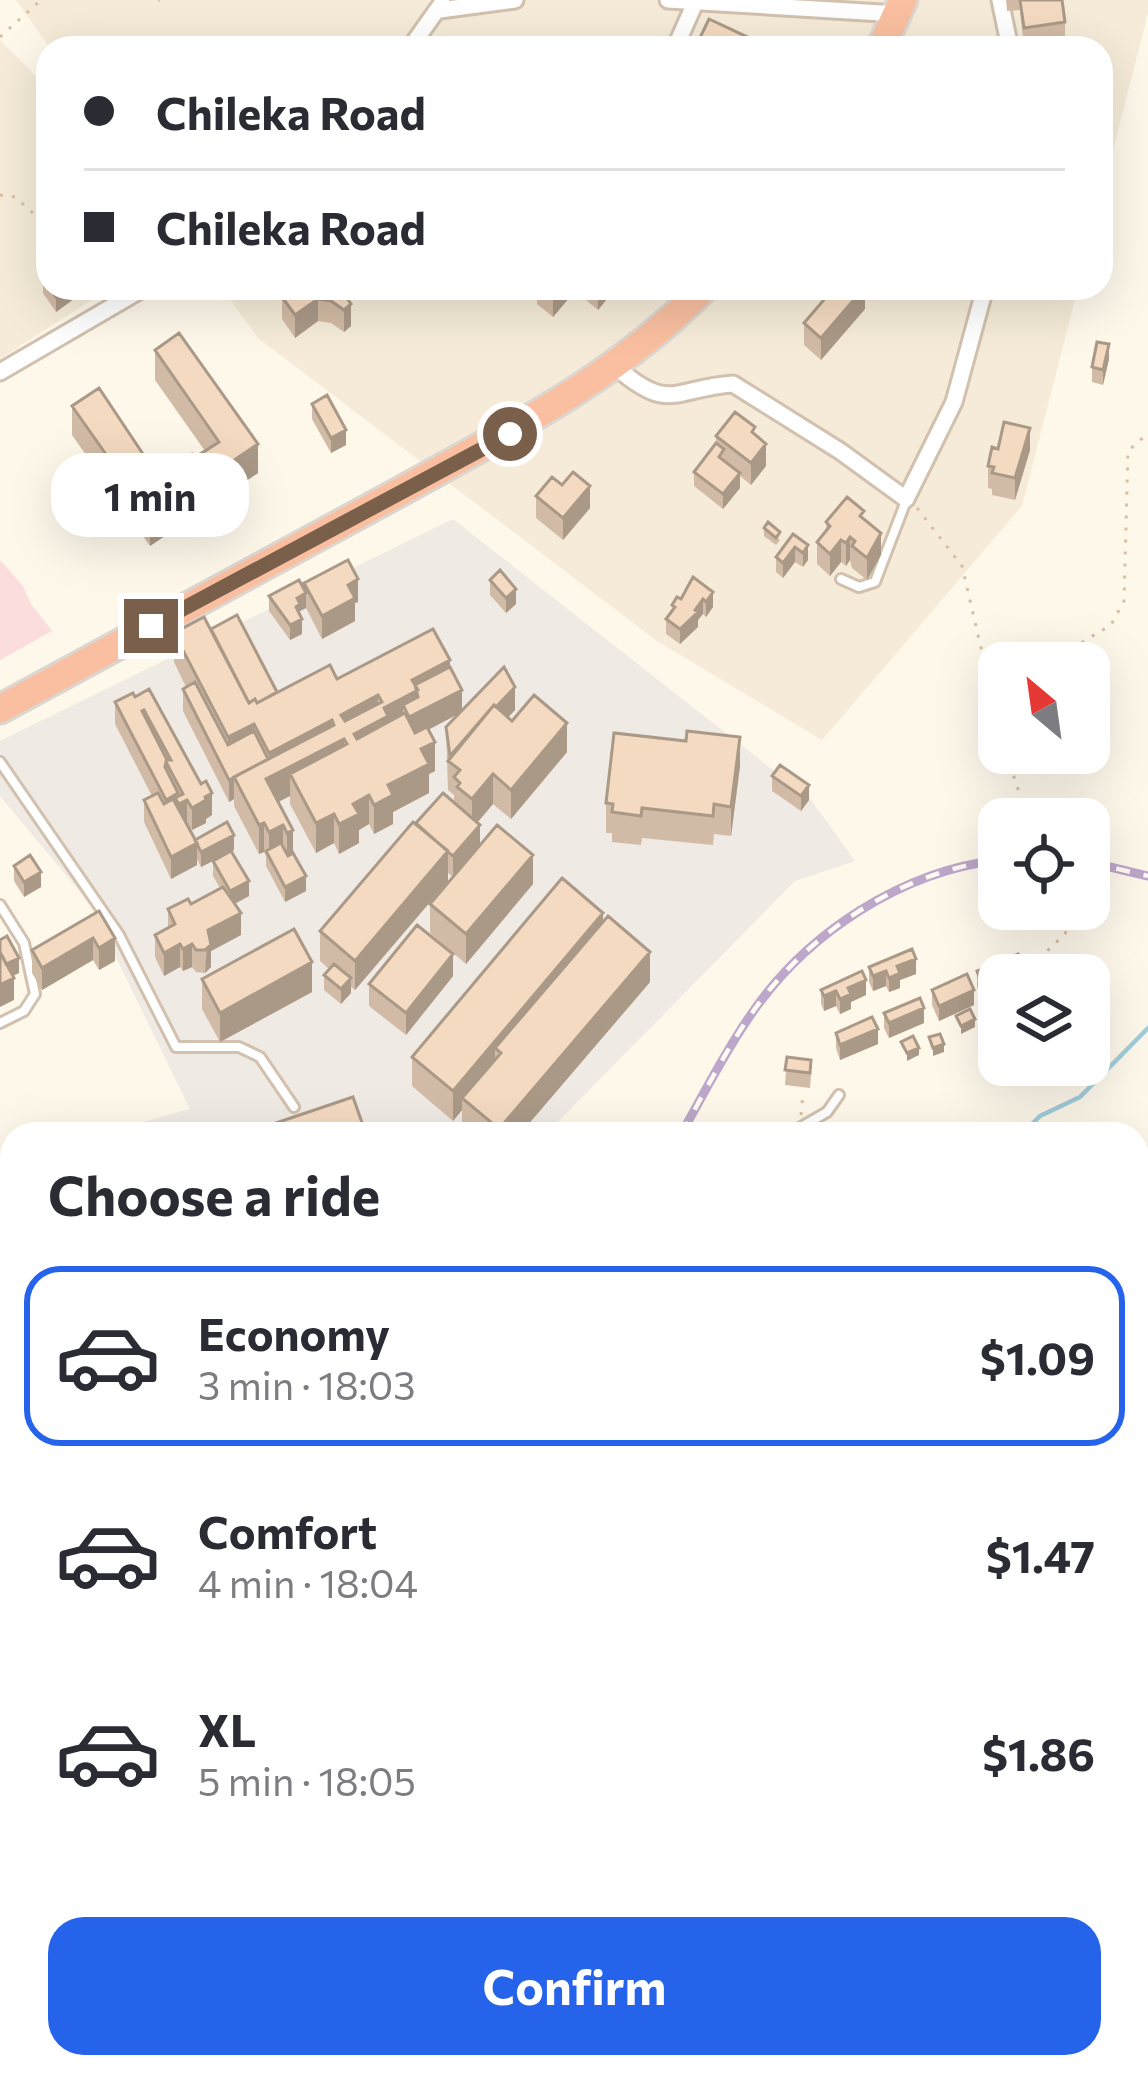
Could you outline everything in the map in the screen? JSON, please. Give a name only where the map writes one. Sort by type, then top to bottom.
[{"type":"highway","points":[[871,36],[891,6]]},
{"type":"highway","points":[[883,36],[891,6]]},
{"type":"highway","points":[[0,692],[511,419],[609,356],[674,300]]},
{"type":"highway","points":[[0,709],[510,434],[616,367],[692,300]]},
{"type":"street","points":[[419,36],[442,5],[514,0]]},
{"type":"street","points":[[672,0],[891,6]]},
{"type":"street","points":[[1000,0],[1008,36]]},
{"type":"street","points":[[680,36],[695,3]]},
{"type":"street","points":[[0,372],[123,300]]},
{"type":"street","points":[[616,367],[654,394],[694,393],[734,384],[906,499],[954,402],[983,300]]},
{"type":"lane","points":[[841,579],[859,587],[875,582],[906,499]]},
{"type":"lane","points":[[0,762],[119,935],[176,1047],[239,1047],[260,1057],[295,1107]]},
{"type":"lane","points":[[0,905],[24,943],[35,994],[24,1011],[0,1023]]},
{"type":"lane","points":[[810,1122],[827,1112],[839,1095]]},
{"type":"path","points":[[0,37],[41,0]]},
{"type":"path","points":[[0,195],[15,197],[36,215]]},
{"type":"path","points":[[1082,642],[1111,625],[1124,601],[1128,452],[1148,433]]},
{"type":"path","points":[[906,499],[929,519],[962,566],[980,642]]},
{"type":"path","points":[[1044,954],[1067,930]]},
{"type":"shaded area","points":[[16,0],[1148,0],[1113,150],[1113,36],[42,36]]},
{"type":"shaded area","points":[[0,40],[36,76],[36,300],[91,300],[0,359]]},
{"type":"shaded area","points":[[231,300],[1075,300],[1022,506],[822,740],[657,641],[258,338]]},
{"type":"shaded area","points":[[453,519],[811,800],[855,861],[795,881],[558,1122],[144,1122],[190,1109],[90,904],[0,796],[0,741]]},
{"type":"shaded area","points":[[0,560],[52,631],[0,660]]},
{"type":"building","points":[[1020,0],[1062,0],[1065,22],[1024,28]]},
{"type":"building","points":[[709,19],[745,36],[701,36]]},
{"type":"building","points":[[284,300],[317,300],[295,315]]},
{"type":"building","points":[[324,300],[351,304],[344,310]]},
{"type":"building","points":[[824,300],[854,300],[821,338],[804,323]]},
{"type":"building","points":[[179,333],[258,444],[150,517],[72,406],[99,388],[161,481],[185,466],[181,460],[192,454],[194,458],[219,442],[155,350]]},
{"type":"building","points":[[1097,342],[1109,344],[1103,370],[1092,367]]},
{"type":"building","points":[[327,395],[346,430],[331,438],[312,404]]},
{"type":"building","points":[[735,412],[755,427],[752,432],[766,444],[751,463],[716,436]]},
{"type":"building","points":[[1004,422],[1030,428],[1015,478],[992,473],[994,467],[988,466]]},
{"type":"building","points":[[716,443],[724,449],[719,457],[740,473],[723,494],[694,472]]},
{"type":"building","points":[[573,472],[590,486],[563,518],[536,496],[552,477],[562,485]]},
{"type":"building","points":[[847,497],[881,533],[867,558],[852,546],[855,541],[850,537],[830,554],[817,542],[830,526],[826,522]]},
{"type":"building","points":[[768,522],[780,532],[776,538],[764,528]]},
{"type":"building","points":[[793,534],[808,545],[803,553],[795,547],[783,563],[776,557]]},
{"type":"building","points":[[348,560],[358,579],[348,585],[355,598],[322,616],[304,583]]},
{"type":"building","points":[[500,570],[516,589],[506,598],[490,580]]},
{"type":"building","points":[[693,577],[713,592],[680,629],[666,619]]},
{"type":"building","points":[[299,580],[306,593],[297,598],[302,619],[290,625],[269,596]]},
{"type":"building","points":[[237,615],[277,692],[257,703],[255,699],[249,703],[211,629]]},
{"type":"building","points":[[204,617],[249,703],[255,699],[257,703],[330,665],[337,679],[433,629],[450,660],[412,680],[418,690],[384,708],[388,716],[354,734],[357,739],[405,713],[415,733],[427,727],[435,742],[421,749],[429,764],[388,785],[393,795],[374,805],[369,795],[353,804],[359,814],[339,824],[334,814],[316,823],[290,774],[347,744],[344,739],[266,779],[293,830],[287,833],[283,825],[269,832],[264,823],[259,825],[234,777],[334,725],[332,720],[269,753],[254,724],[228,737],[174,633]],"holes":[[[378,695],[382,702],[345,721],[341,715]]]},
{"type":"building","points":[[450,667],[462,690],[409,717],[403,705],[418,697],[415,685]]},
{"type":"building","points":[[504,667],[515,687],[450,756],[446,727]]},
{"type":"building","points":[[195,682],[228,745],[254,731],[268,759],[229,780],[183,689]]},
{"type":"building","points":[[149,689],[201,784],[206,781],[212,793],[206,800],[192,808],[187,800],[179,804],[175,798],[183,794],[166,762],[178,793],[166,800],[115,702],[133,693],[135,697]],"holes":[[[144,710],[171,760],[167,760],[142,711]]]},
{"type":"building","points":[[534,695],[567,723],[511,790],[493,774],[472,799],[457,787],[460,783],[454,777],[460,770],[448,761],[494,705],[512,721]]},
{"type":"building","points":[[687,731],[740,737],[731,807],[714,804],[713,816],[642,808],[641,816],[612,812],[613,804],[606,803],[614,733],[686,741]]},
{"type":"building","points":[[780,765],[809,785],[801,796],[772,776]]},
{"type":"building","points":[[158,793],[164,804],[173,799],[197,843],[171,857],[144,800]]},
{"type":"building","points":[[443,793],[480,825],[453,856],[416,823]]},
{"type":"building","points":[[227,822],[234,835],[201,852],[195,840]]},
{"type":"building","points":[[413,822],[448,851],[355,961],[320,931]]},
{"type":"building","points":[[497,825],[533,855],[466,934],[430,904]]},
{"type":"building","points":[[281,843],[306,876],[285,887],[266,851]]},
{"type":"building","points":[[231,851],[249,881],[230,891],[213,861]]},
{"type":"building","points":[[30,855],[41,872],[24,882],[14,866]]},
{"type":"building","points":[[562,878],[603,913],[453,1091],[412,1057]]},
{"type":"building","points":[[223,887],[241,913],[208,930],[211,945],[205,950],[196,950],[192,944],[183,949],[180,944],[164,953],[155,935],[175,924],[168,909],[188,899],[191,904]]},
{"type":"building","points":[[99,911],[115,938],[99,948],[93,938],[42,968],[32,950]]},
{"type":"building","points":[[608,916],[650,952],[505,1122],[491,1122],[462,1098],[501,1053],[495,1048]]},
{"type":"building","points":[[417,925],[453,954],[406,1013],[369,984]]},
{"type":"building","points":[[294,929],[312,962],[220,1013],[202,979]]},
{"type":"building","points":[[7,936],[19,958],[6,964],[0,940]]},
{"type":"building","points":[[912,949],[916,959],[897,966],[900,973],[889,978],[886,971],[873,976],[869,967]]},
{"type":"building","points":[[0,952],[14,978],[0,985]]},
{"type":"building","points":[[334,964],[351,978],[341,989],[324,975]]},
{"type":"building","points":[[862,971],[866,980],[848,988],[851,994],[840,999],[836,991],[824,996],[821,990]]},
{"type":"building","points":[[967,974],[974,990],[939,1006],[932,990]]},
{"type":"building","points":[[920,998],[924,1008],[889,1023],[884,1013]]},
{"type":"building","points":[[970,1009],[975,1019],[961,1026],[956,1016]]},
{"type":"building","points":[[872,1017],[878,1029],[840,1045],[836,1033]]},
{"type":"building","points":[[940,1034],[944,1044],[933,1048],[929,1037]]},
{"type":"building","points":[[913,1036],[919,1048],[907,1053],[901,1042]]},
{"type":"building","points":[[787,1057],[811,1060],[810,1073],[785,1070]]},
{"type":"building","points":[[353,1097],[362,1122],[279,1122]]},
{"type":"waterway","points":[[1034,1122],[1080,1097],[1148,1028]]},
{"type":"railway","points":[[688,1122],[742,1027],[800,957],[829,932],[893,892],[978,864]]},
{"type":"railway","points":[[1110,867],[1148,876]]},
{"type":"route","points":[[151,626],[510,434]]}]
